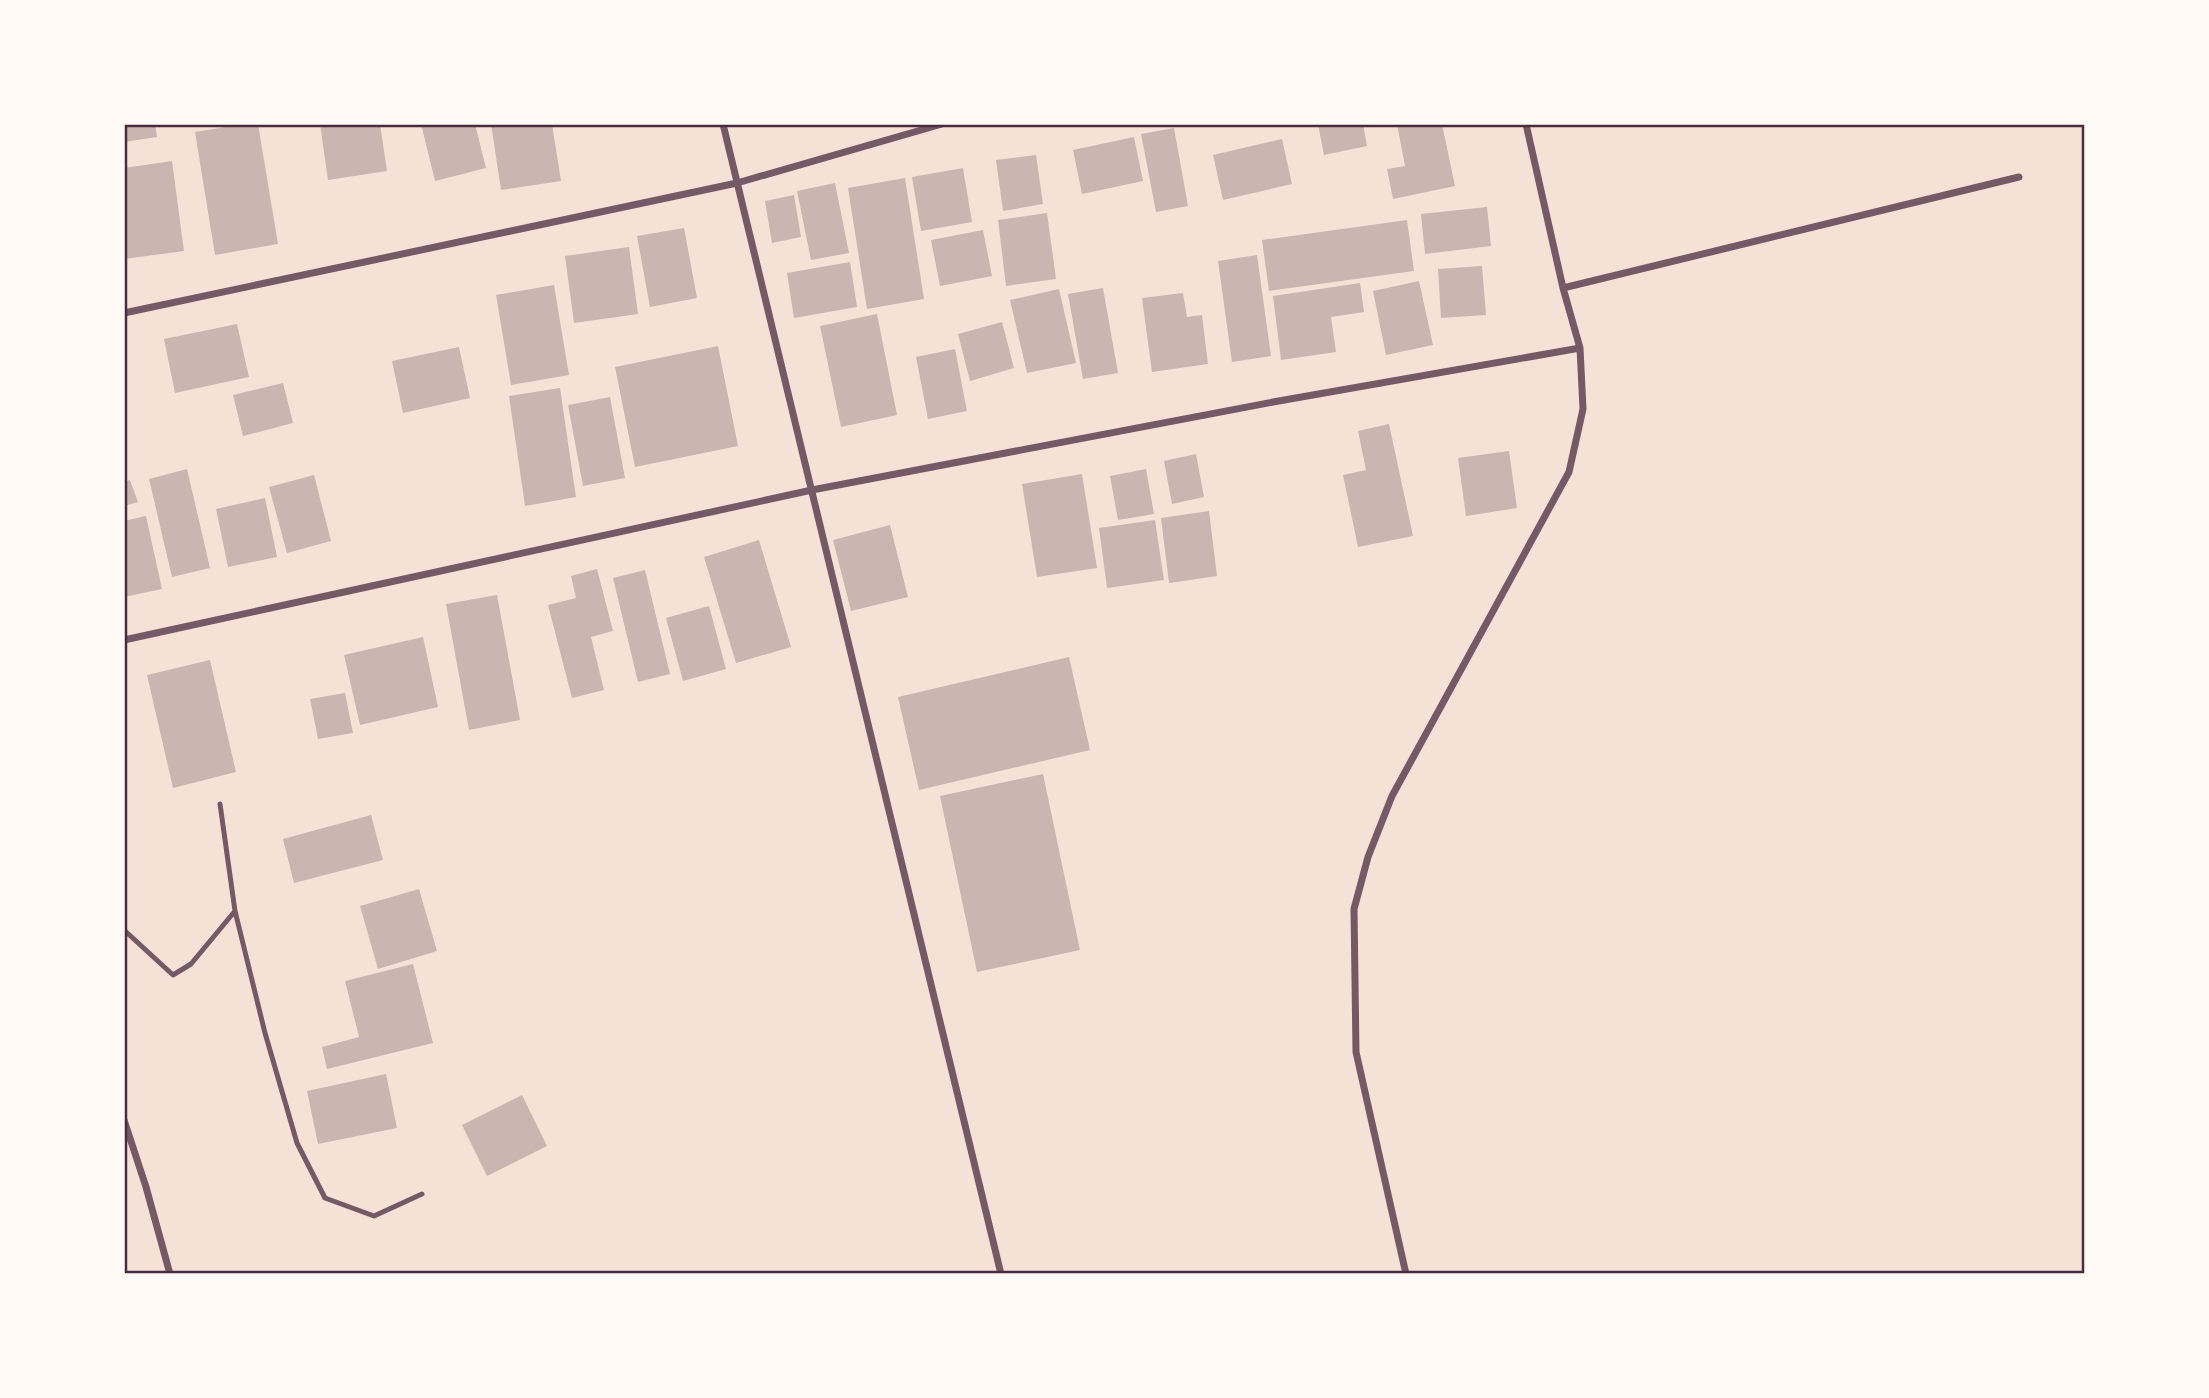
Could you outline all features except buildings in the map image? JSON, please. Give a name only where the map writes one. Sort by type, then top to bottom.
[{"type":"street","points":[[723,124],[1001,1274]]},
{"type":"street","points":[[124,313],[737,183],[942,124]]},
{"type":"street","points":[[1406,1274],[1356,1052],[1354,909],[1368,857],[1392,796],[1569,472],[1583,409],[1580,348],[1563,288],[1526,124]]},
{"type":"street","points":[[1563,288],[2019,177]]},
{"type":"street","points":[[124,640],[812,490],[1273,402],[1580,348]]},
{"type":"street","points":[[124,1120],[146,1186],[170,1274]]},
{"type":"lane","points":[[220,804],[235,911],[265,1033],[297,1143],[325,1198],[374,1216],[422,1194]]},
{"type":"lane","points":[[124,930],[173,975],[191,964],[235,911]]}]
